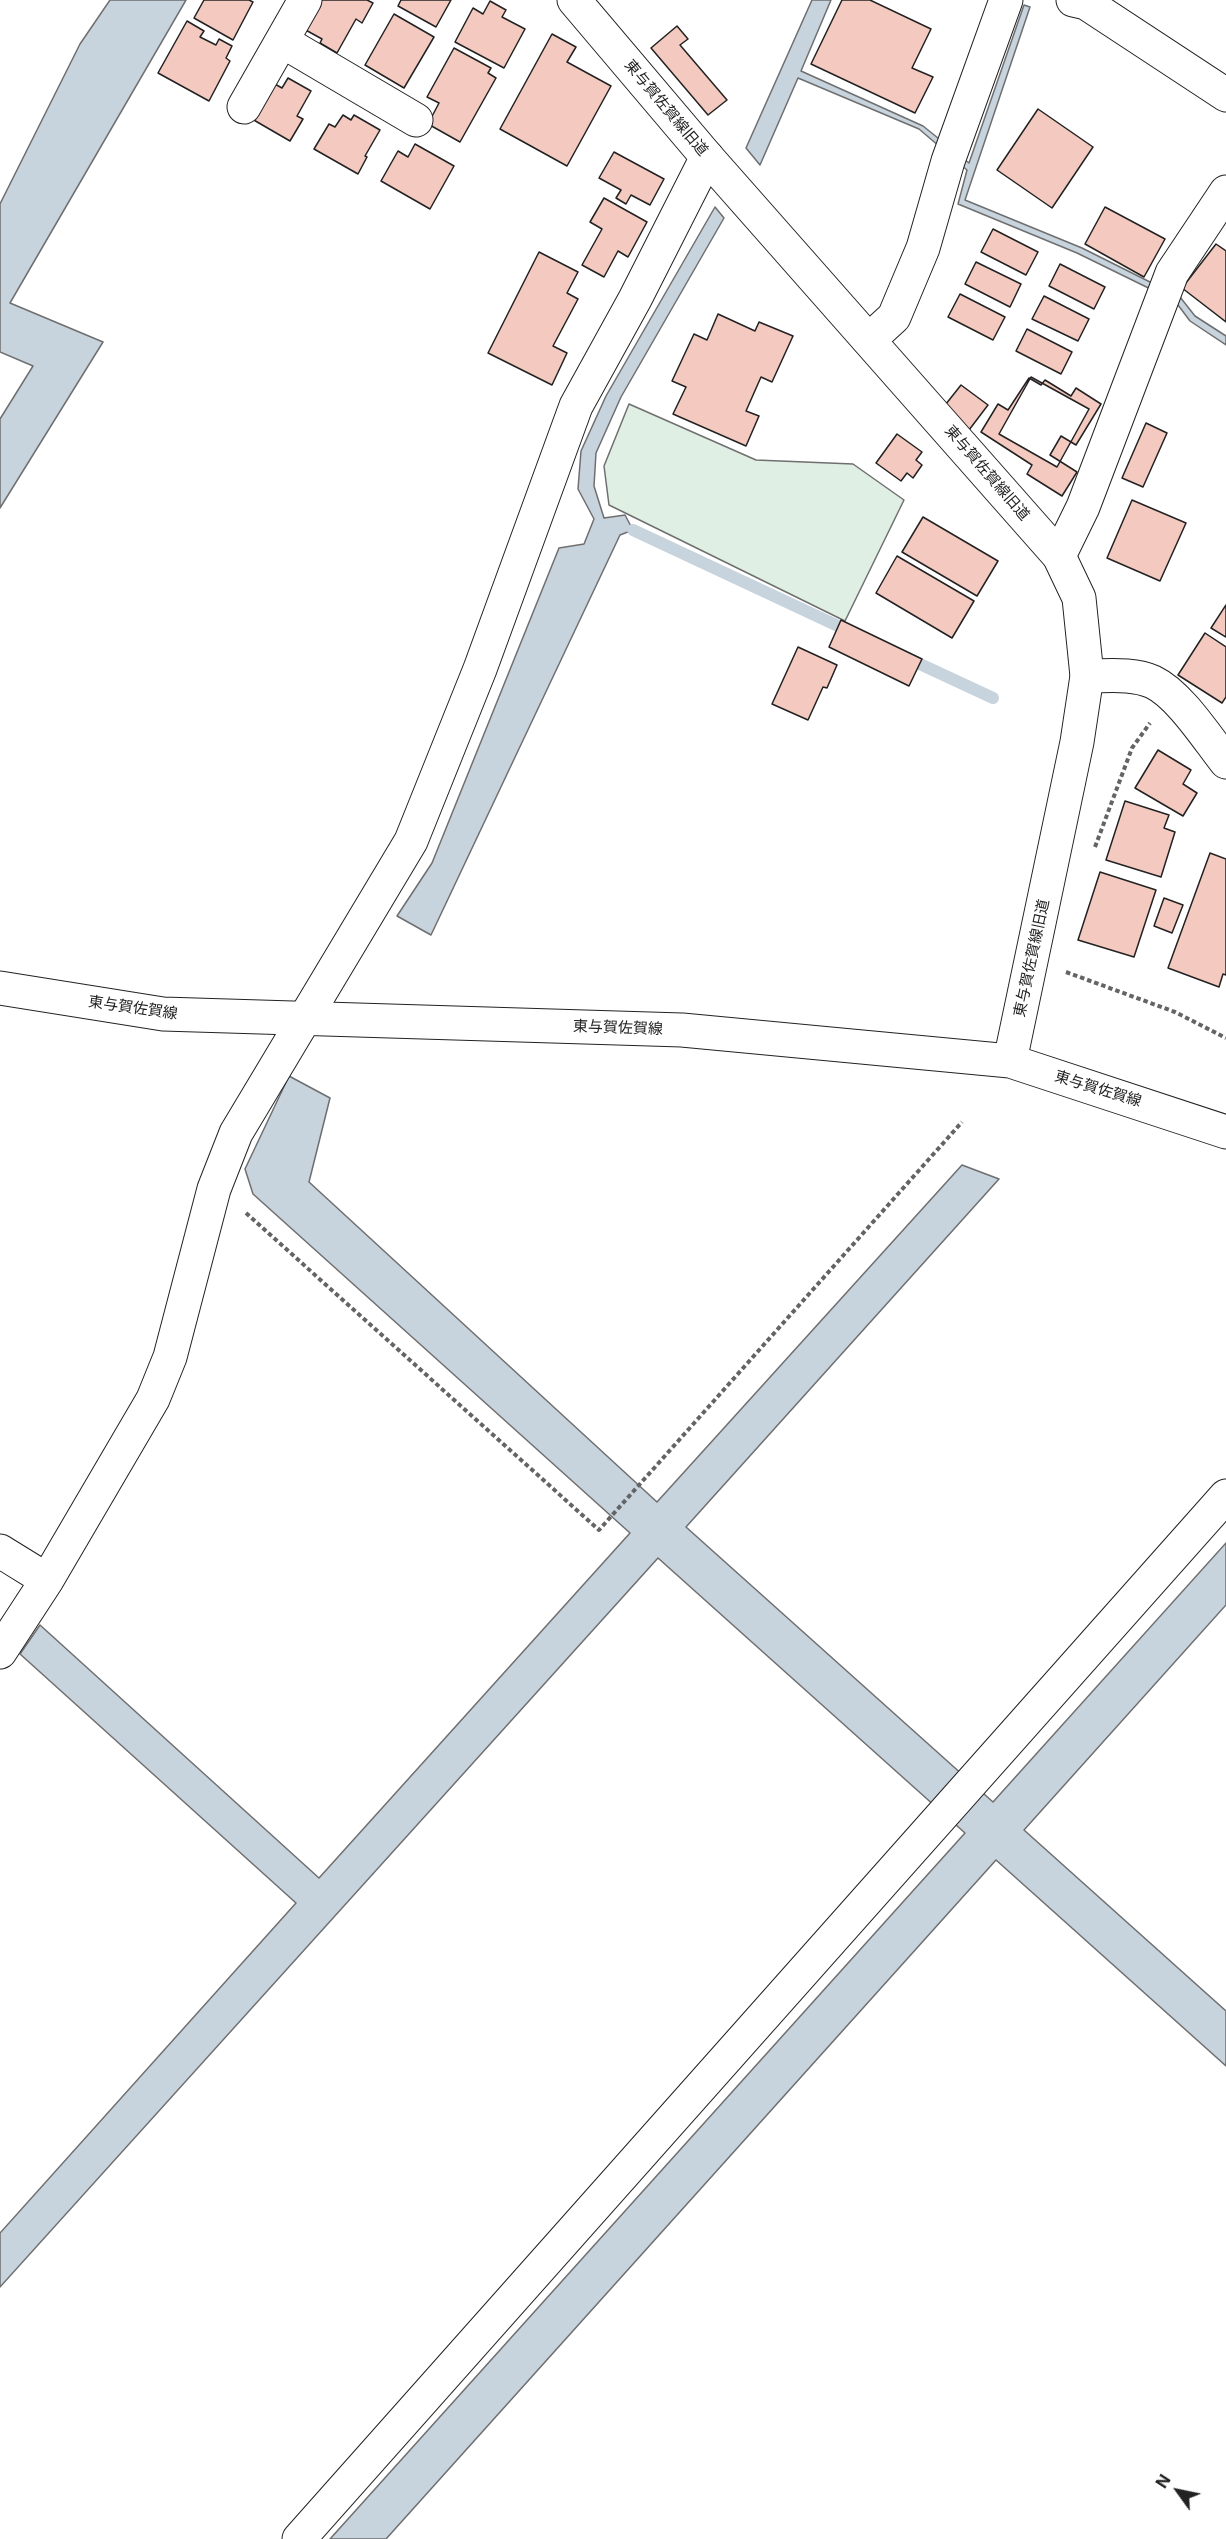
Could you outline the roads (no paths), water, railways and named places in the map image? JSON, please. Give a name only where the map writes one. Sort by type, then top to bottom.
[{"type":"street","points":[[244,107],[305,0]]},
{"type":"street","name":"東与賀佐賀線旧道","points":[[574,0],[707,157],[1059,555],[1079,598],[1087,676],[1077,742],[1010,1061]]},
{"type":"street","points":[[869,340],[894,317],[923,248],[952,151],[1006,0]]},
{"type":"street","points":[[1073,0],[1086,3],[1226,94]]},
{"type":"street","points":[[282,41],[416,120]]},
{"type":"street","points":[[0,1652],[47,1580],[153,1400],[170,1357],[214,1189],[236,1133],[411,841],[480,669],[576,406],[635,299],[707,157]]},
{"type":"street","points":[[1059,555],[1083,507],[1172,273],[1226,192]]},
{"type":"street","points":[[1087,676],[1123,676],[1153,682],[1173,697],[1226,762]]},
{"type":"street","name":"東与賀佐賀線","points":[[0,988],[162,1014],[682,1030],[1010,1061],[1226,1132]]},
{"type":"street","points":[[299,2539],[1226,1496]]},
{"type":"street","points":[[0,1551],[47,1580]]},
{"type":"waterway","points":[[633,530],[853,633]]},
{"type":"waterway","points":[[907,658],[993,698]]}]
